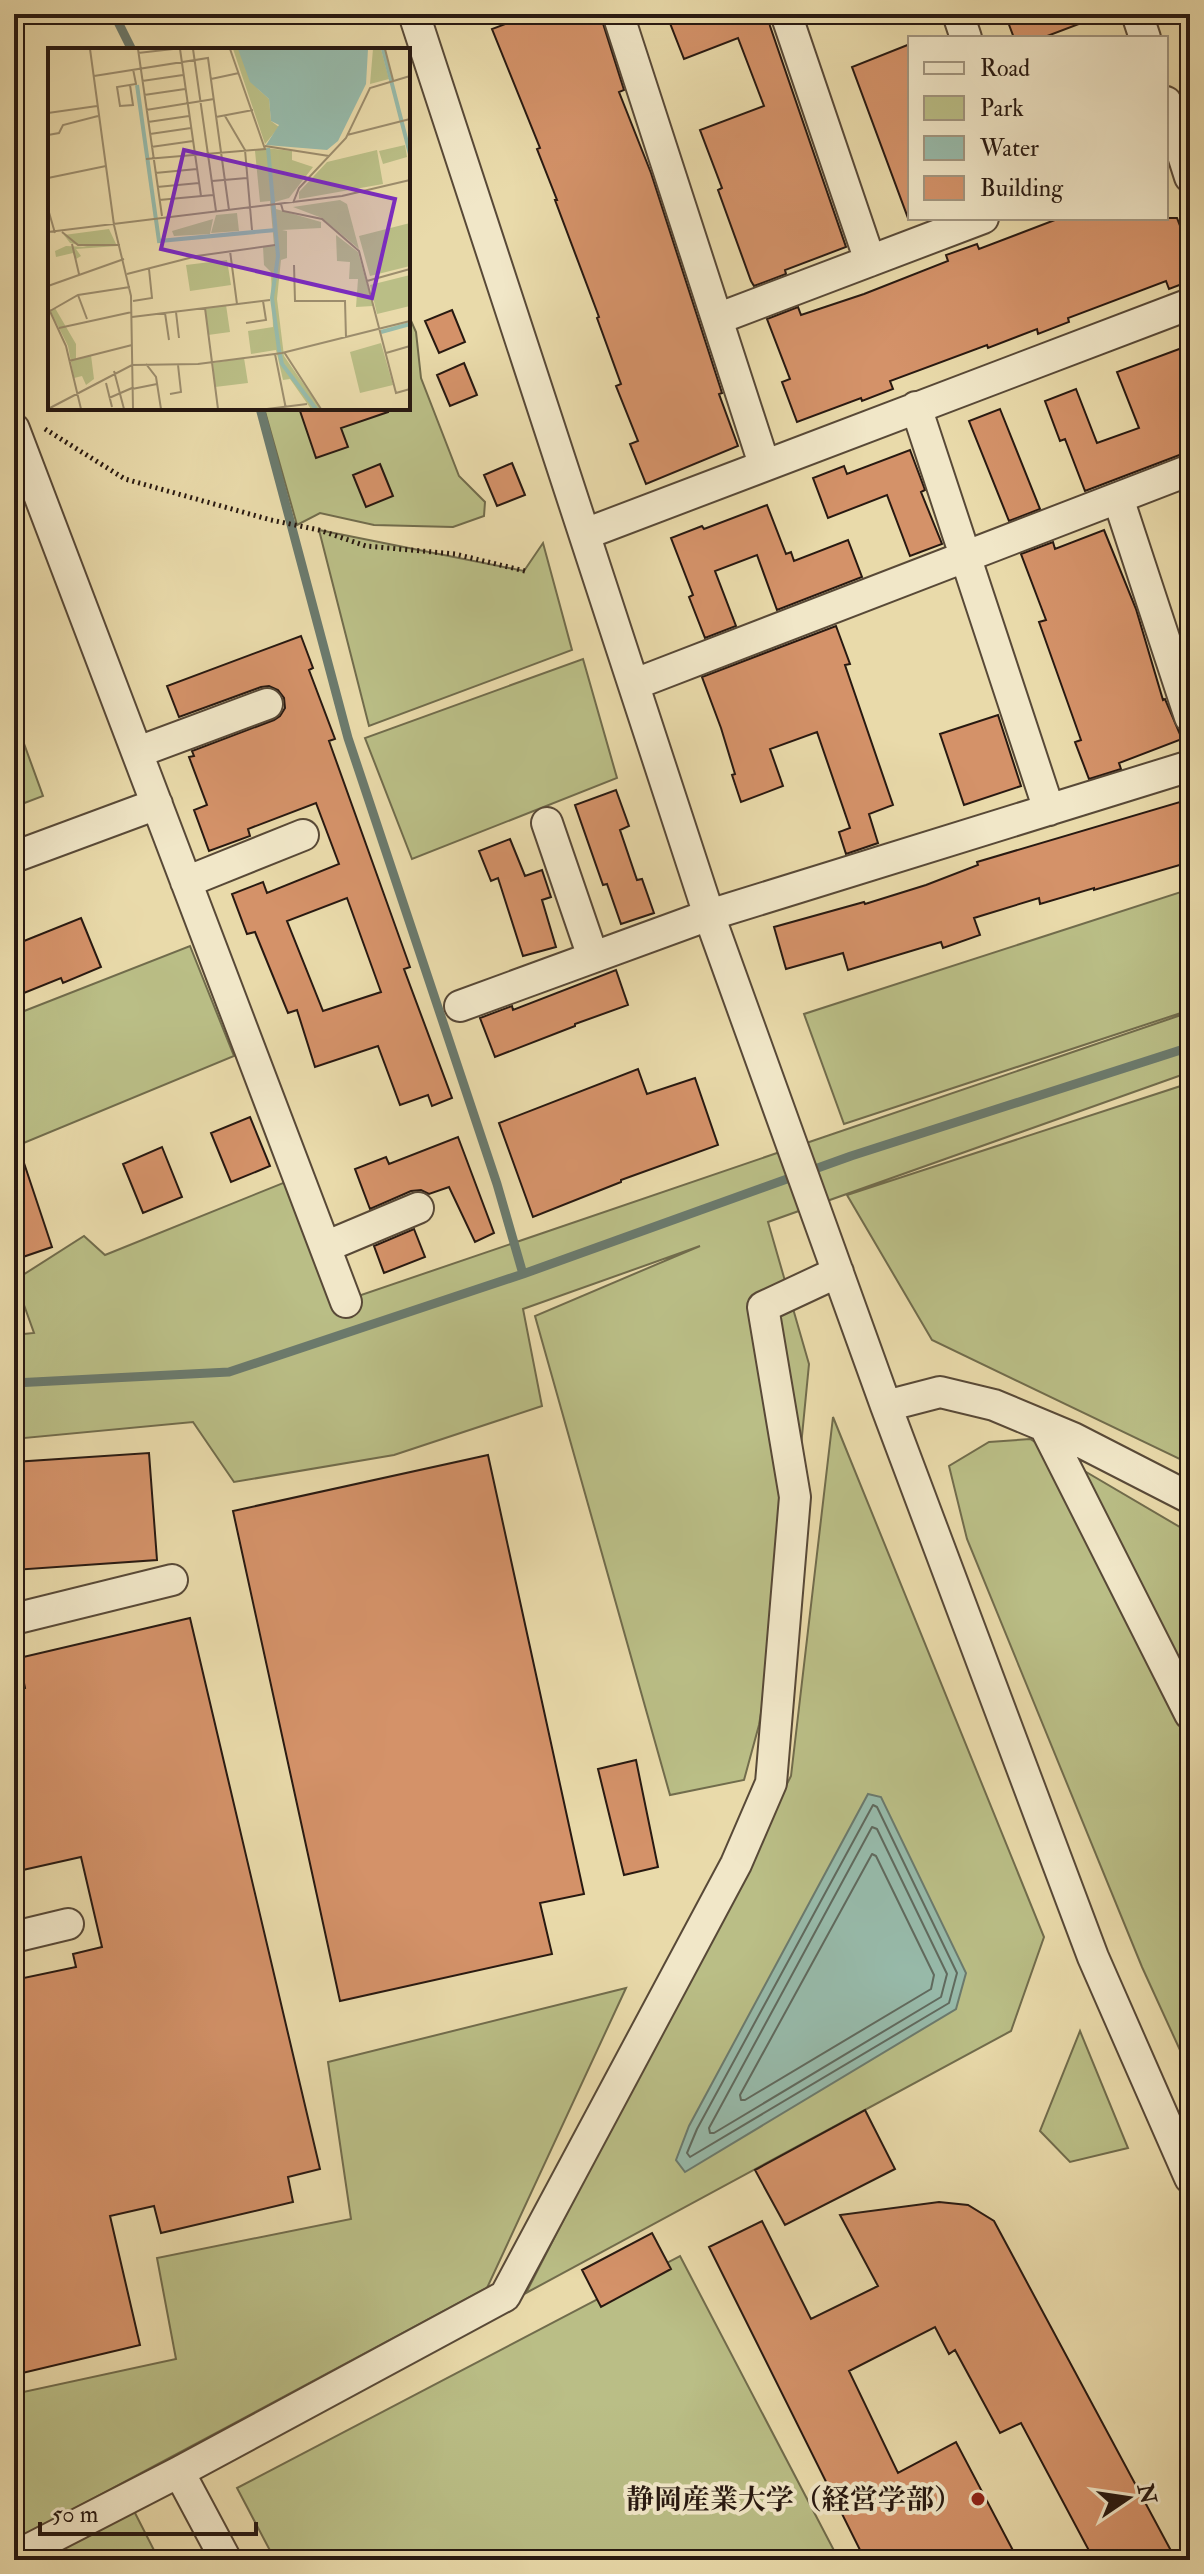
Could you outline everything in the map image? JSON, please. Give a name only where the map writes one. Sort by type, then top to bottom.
[{"type":"street","points":[[414,14],[709,915],[886,1406],[1093,1957],[1190,2178]]},
{"type":"street","points":[[618,14],[764,464]]},
{"type":"street","points":[[786,14],[870,261]]},
{"type":"street","points":[[958,14],[965,36]]},
{"type":"street","points":[[1137,14],[1144,36]]},
{"type":"street","points":[[1168,108],[1190,177]]},
{"type":"street","points":[[717,319],[978,220]]},
{"type":"street","points":[[585,534],[1190,304]]},
{"type":"street","points":[[916,407],[1049,810]]},
{"type":"street","points":[[15,429],[346,1302]]},
{"type":"street","points":[[635,684],[1190,470]]},
{"type":"street","points":[[1118,498],[1190,717]]},
{"type":"street","points":[[138,752],[267,704]]},
{"type":"street","points":[[460,1006],[709,915],[1190,766]]},
{"type":"street","points":[[14,857],[157,804]]},
{"type":"street","points":[[547,823],[593,957]]},
{"type":"street","points":[[186,882],[303,835]]},
{"type":"street","points":[[325,1247],[418,1208]]},
{"type":"street","points":[[14,2557],[505,2296],[736,1864],[771,1783],[795,1497],[763,1307],[838,1272]]},
{"type":"street","points":[[886,1406],[940,1392],[994,1405],[1073,1438],[1190,1498]]},
{"type":"street","points":[[1045,1427],[1190,1714]]},
{"type":"street","points":[[14,1619],[172,1580]]},
{"type":"street","points":[[14,1937],[68,1924]]},
{"type":"street","points":[[179,2472],[226,2560]]},
{"type":"path","points":[[15,429],[42,428],[125,479],[223,507],[319,530],[366,546],[455,554],[525,571]]},
{"type":"green space","points":[[410,318],[416,332],[421,378],[459,476],[485,502],[484,516],[453,527],[374,525],[320,513],[297,525],[265,410],[410,410]]},
{"type":"green space","points":[[319,530],[524,571],[543,543],[572,650],[369,726]]},
{"type":"green space","points":[[583,659],[617,778],[412,859],[365,738]]},
{"type":"green space","points":[[14,716],[43,796],[14,807]]},
{"type":"green space","points":[[1190,889],[1190,1010],[844,1124],[804,1014]]},
{"type":"green space","points":[[190,946],[234,1056],[14,1147],[14,1015]]},
{"type":"green space","points":[[1190,1012],[1190,1072],[768,1222],[809,1364],[794,1518],[759,1725],[744,1780],[670,1795],[535,1316],[700,1246],[523,1309],[542,1406],[394,1455],[234,1482],[193,1422],[14,1439],[14,1335],[34,1333],[15,1280],[84,1236],[105,1255],[298,1177],[332,1305]]},
{"type":"green space","points":[[1190,1083],[1190,1464],[932,1340],[847,1195]]},
{"type":"green space","points":[[833,1417],[1044,1937],[1011,2031],[526,2293],[791,1776]]},
{"type":"green space","points":[[1030,1439],[1190,1533],[1190,2072],[1142,1967],[967,1539],[949,1466],[989,1442]]},
{"type":"green space","points":[[626,1988],[487,2288],[14,2541],[14,2394],[176,2359],[157,2258],[351,2219],[328,2062]]},
{"type":"green space","points":[[1080,2031],[1128,2148],[1070,2162],[1040,2131]]},
{"type":"green space","points":[[680,2256],[839,2560],[275,2560],[237,2488]]},
{"type":"green space","points":[[134,2511],[159,2560],[41,2560]]},
{"type":"water","points":[[868,1794],[881,1797],[966,1973],[956,2009],[685,2172],[676,2160],[689,2126]]},
{"type":"building","points":[[532,14],[600,14],[624,90],[619,92],[651,173],[738,446],[646,484],[630,444],[638,441],[616,386],[621,384],[599,317],[537,149],[540,148],[492,29]]},
{"type":"building","points":[[680,14],[768,14],[846,247],[785,270],[786,274],[754,286],[718,190],[722,188],[700,130],[764,106],[738,38],[684,59],[668,18]]},
{"type":"building","points":[[1005,14],[1100,16],[1047,36],[1013,36]]},
{"type":"building","points":[[908,45],[908,218],[852,67]]},
{"type":"building","points":[[1177,218],[1190,252],[1190,281],[1169,289],[1166,281],[1068,318],[1069,322],[1038,334],[1037,329],[988,348],[987,345],[890,381],[893,389],[797,422],[782,382],[790,379],[767,319],[798,307],[801,315],[948,261],[946,255],[977,244],[979,249],[1055,220]]},
{"type":"building","points":[[452,310],[465,342],[439,353],[425,321]]},
{"type":"building","points":[[1190,345],[1190,451],[1085,491],[1065,439],[1060,441],[1045,401],[1076,389],[1097,443],[1139,428],[1117,372]]},
{"type":"building","points":[[464,363],[477,395],[450,406],[437,375]]},
{"type":"building","points":[[1000,409],[1040,509],[1009,521],[969,421]]},
{"type":"building","points":[[300,410],[388,410],[341,428],[348,447],[316,458]]},
{"type":"building","points":[[910,450],[925,490],[921,492],[942,544],[910,556],[887,495],[828,518],[813,478],[844,466],[847,474]]},
{"type":"building","points":[[512,463],[525,495],[497,506],[484,475]]},
{"type":"building","points":[[380,464],[393,496],[366,507],[353,475]]},
{"type":"building","points":[[767,505],[786,554],[791,552],[794,561],[848,540],[862,577],[777,610],[757,555],[715,571],[736,626],[705,638],[689,597],[693,595],[671,538]]},
{"type":"building","points":[[1104,530],[1136,609],[1163,700],[1182,739],[1119,763],[1121,769],[1089,779],[1075,742],[1081,740],[1039,622],[1046,620],[1021,554],[1053,542],[1055,549]]},
{"type":"building","points":[[836,626],[850,664],[845,665],[893,805],[869,814],[878,843],[846,854],[839,832],[850,828],[817,732],[770,749],[783,786],[741,802],[721,728],[702,677]]},
{"type":"building","points":[[301,636],[313,668],[309,670],[335,739],[329,741],[410,967],[404,969],[452,1098],[432,1106],[428,1095],[400,1105],[378,1046],[315,1067],[297,1010],[288,1013],[255,932],[247,934],[232,894],[263,882],[267,893],[339,864],[316,803],[248,829],[250,836],[209,851],[194,810],[207,805],[189,757],[194,756],[192,751],[274,720],[285,708],[284,698],[278,690],[261,687],[179,717],[167,686]],"holes":[[[347,898],[381,992],[323,1011],[287,921]]]},
{"type":"building","points":[[998,715],[1021,786],[964,805],[940,734]]},
{"type":"building","points":[[616,790],[629,826],[620,830],[637,880],[642,879],[654,913],[621,924],[607,884],[603,885],[575,805]]},
{"type":"building","points":[[1190,799],[1190,862],[1040,904],[1039,898],[974,918],[980,935],[943,948],[941,942],[848,970],[843,953],[786,969],[774,927],[865,904],[926,885],[978,865],[977,862]]},
{"type":"building","points":[[510,839],[525,876],[542,870],[551,897],[542,900],[556,947],[523,956],[498,878],[491,881],[479,851]]},
{"type":"building","points":[[81,918],[101,967],[63,983],[61,978],[14,997],[14,945]]},
{"type":"building","points":[[616,970],[628,1005],[495,1057],[480,1018],[512,1006],[513,1010]]},
{"type":"building","points":[[638,1069],[647,1094],[695,1078],[718,1145],[621,1180],[533,1217],[499,1123]]},
{"type":"building","points":[[250,1117],[270,1166],[231,1182],[211,1133]]},
{"type":"building","points":[[458,1137],[494,1233],[475,1242],[449,1187],[429,1194],[421,1190],[411,1191],[370,1209],[355,1169],[386,1157],[389,1164]]},
{"type":"building","points":[[18,1145],[52,1247],[14,1260],[14,1146]]},
{"type":"building","points":[[162,1147],[182,1197],[143,1213],[123,1164]]},
{"type":"building","points":[[414,1229],[425,1257],[384,1273],[374,1246]]},
{"type":"building","points":[[149,1453],[157,1560],[14,1570],[14,1462]]},
{"type":"building","points":[[488,1455],[584,1894],[540,1903],[552,1954],[340,2001],[233,1511]]},
{"type":"building","points":[[190,1618],[320,2169],[288,2177],[293,2202],[161,2233],[154,2206],[110,2216],[140,2345],[14,2375],[14,1980],[76,1967],[73,1954],[102,1947],[81,1857],[14,1872],[14,1691],[25,1688],[19,1658]]},
{"type":"building","points":[[636,1760],[658,1867],[624,1875],[598,1769]]},
{"type":"building","points":[[865,2110],[895,2169],[785,2225],[755,2170]]},
{"type":"building","points":[[939,2202],[968,2205],[994,2221],[1176,2560],[1094,2560],[1021,2423],[1000,2433],[955,2350],[949,2354],[935,2327],[849,2371],[898,2473],[956,2442],[1018,2560],[865,2560],[709,2247],[762,2221],[811,2319],[878,2286],[840,2215]]},
{"type":"building","points":[[652,2233],[671,2269],[601,2307],[582,2270]]},
{"type":"waterway","points":[[114,14],[131,48]]},
{"type":"waterway","points":[[261,410],[348,738],[497,1184],[523,1274]]},
{"type":"waterway","points":[[14,1383],[229,1372],[523,1274],[851,1156],[1190,1047]]},
{"type":"place","name":"静岡産業大学（経営学部）","points":[[978,2499]]}]
